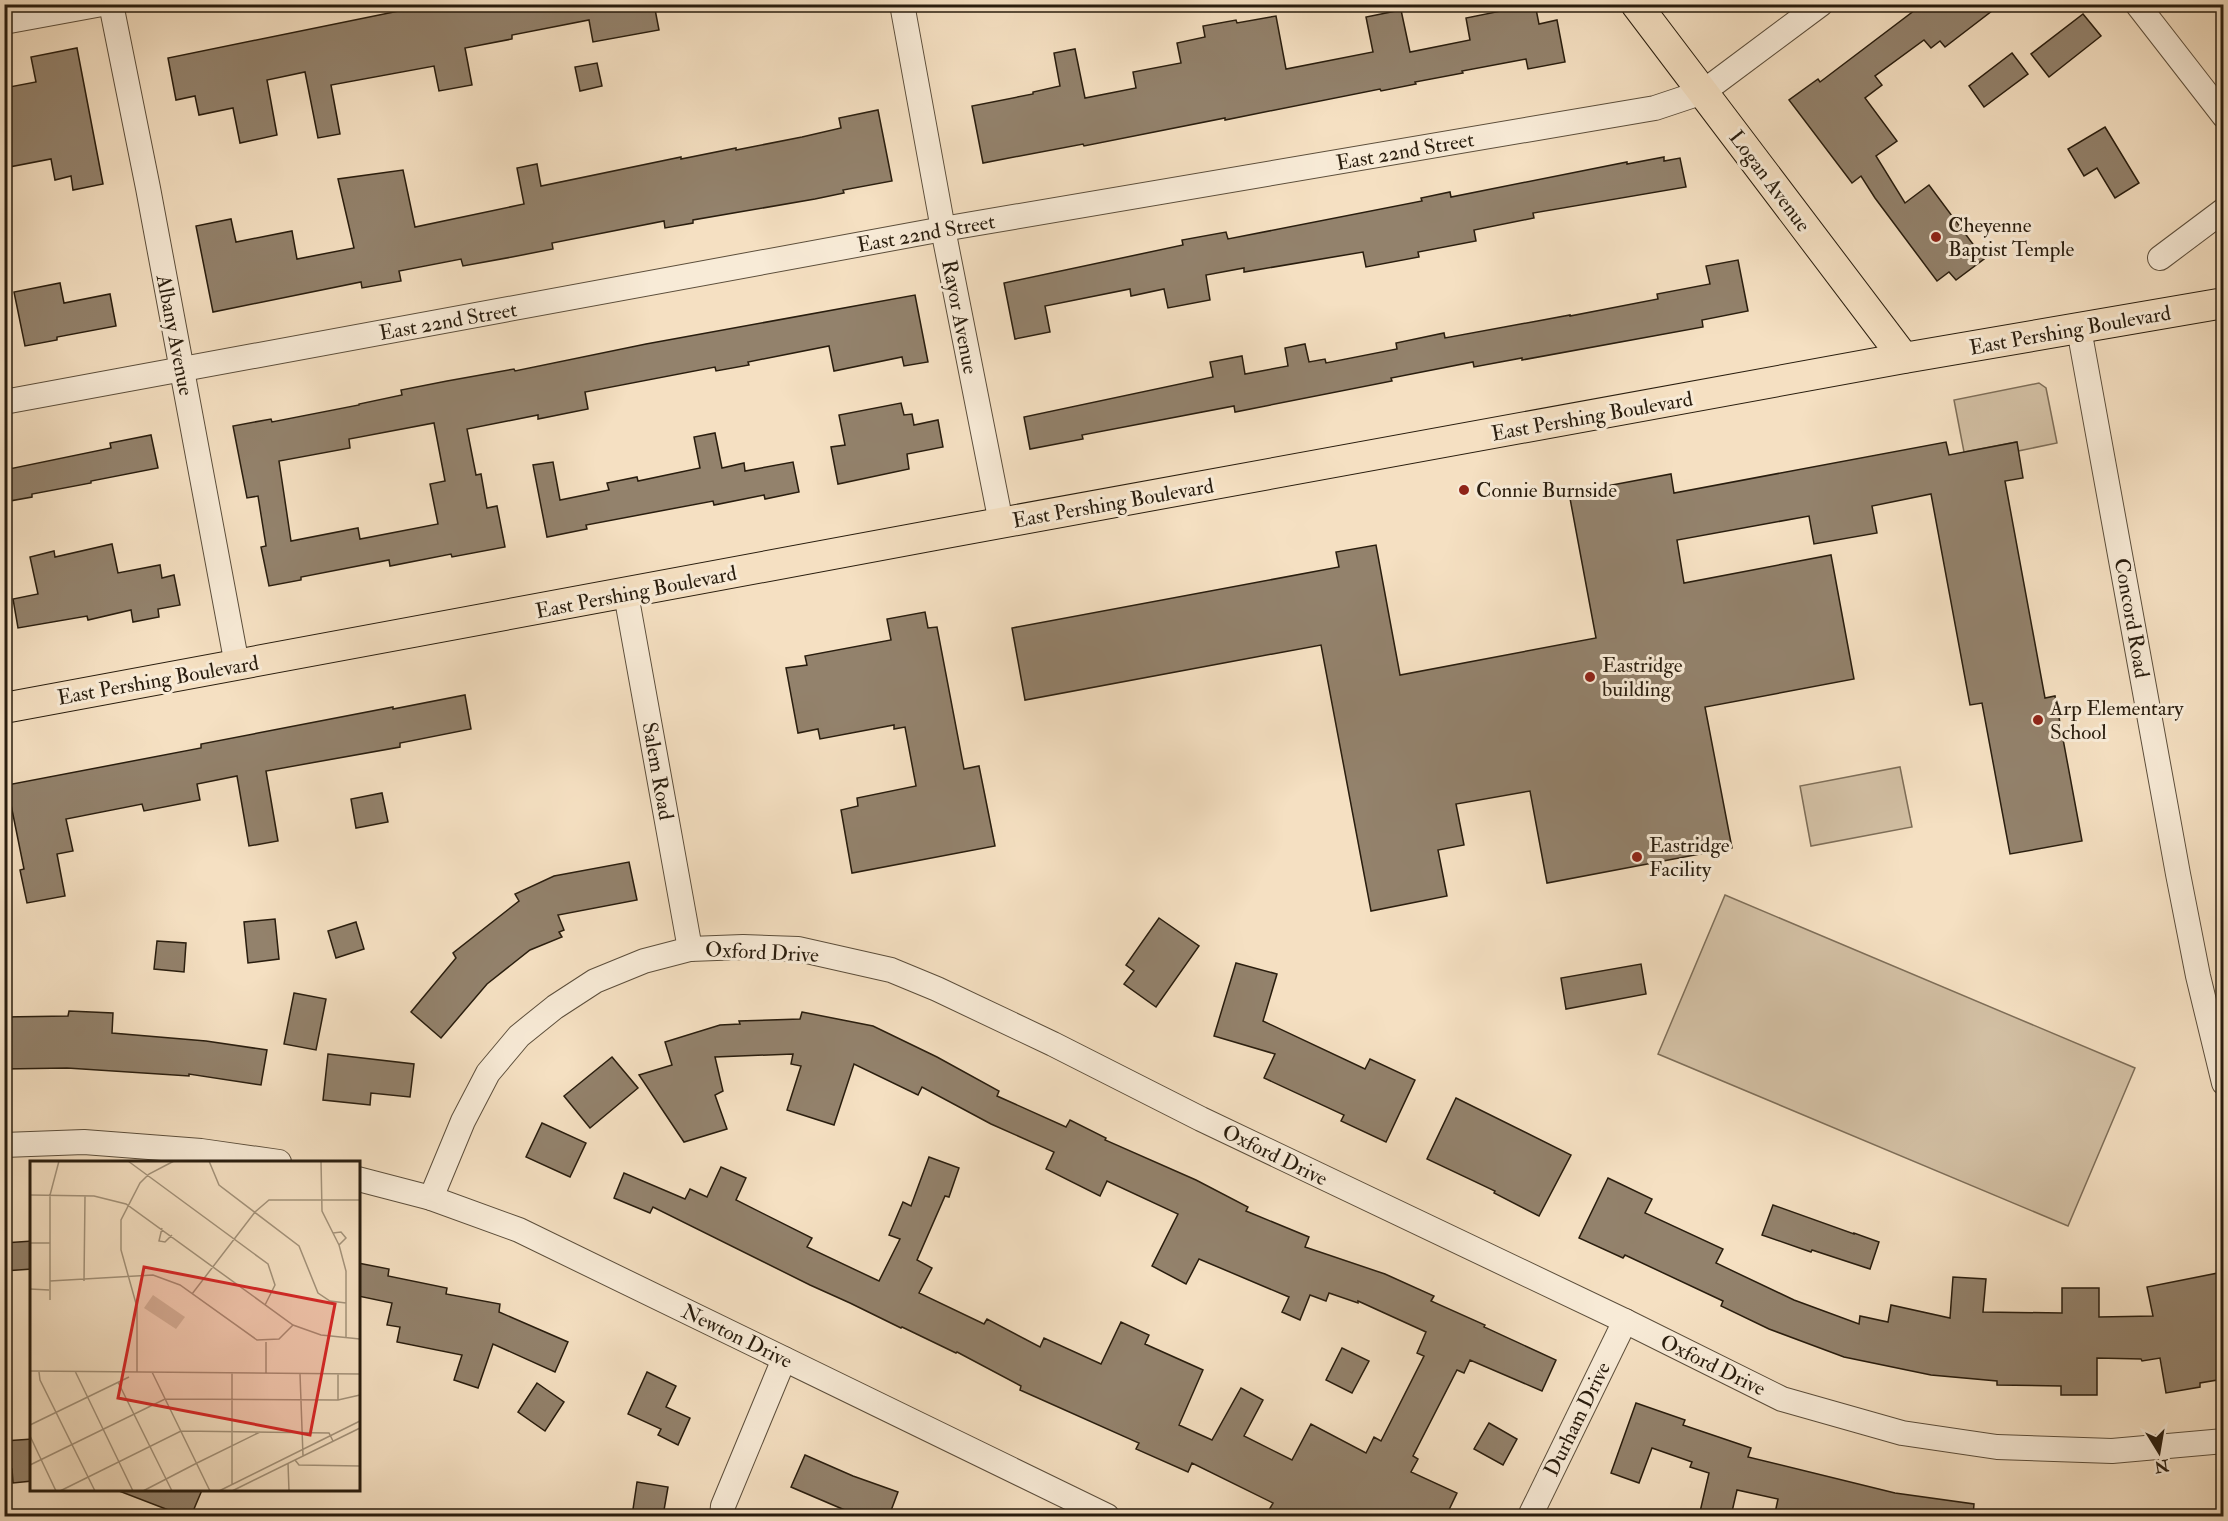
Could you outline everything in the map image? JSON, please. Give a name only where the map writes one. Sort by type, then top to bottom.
[{"type":"main road","name":"Logan Avenue","points":[[1636,4],[1904,358]]},
{"type":"main road","name":"East Pershing Boulevard","points":[[4,708],[1904,358],[2223,303]]},
{"type":"street","points":[[4,22],[102,4]]},
{"type":"street","name":"Albany Avenue","points":[[111,4],[237,665]]},
{"type":"street","name":"Rayor Avenue","points":[[902,4],[943,230],[1001,523]]},
{"type":"street","name":"East 22nd Street","points":[[4,402],[943,230],[1654,108],[1703,92],[1821,4]]},
{"type":"street","points":[[2137,4],[2223,116]]},
{"type":"street","points":[[2160,258],[2223,210]]},
{"type":"street","name":"Concord Road","points":[[2079,329],[2178,874],[2198,976],[2223,1083]]},
{"type":"street","name":"Salem Road","points":[[626,594],[690,949]]},
{"type":"street","name":"Oxford Drive","points":[[431,1198],[463,1121],[488,1073],[519,1036],[555,1006],[595,981],[644,961],[690,949],[743,947],[798,949],[891,970],[937,989],[1782,1399],[1902,1433],[1997,1447],[2112,1450],[2223,1441]]},
{"type":"street","points":[[4,1145],[84,1143],[201,1151],[272,1161]]},
{"type":"street","name":"Newton Drive","points":[[360,1180],[431,1198],[519,1230],[1107,1516]]},
{"type":"street","name":"Durham Drive","points":[[1530,1516],[1625,1322]]},
{"type":"street","points":[[722,1516],[723,1506],[784,1359]]},
{"type":"shaded area","points":[[2039,383],[2046,388],[2057,443],[2018,451],[2016,442],[1964,452],[1954,400]]},
{"type":"shaded area","points":[[1900,767],[1912,827],[1811,846],[1800,786]]},
{"type":"shaded area","points":[[1725,895],[2135,1068],[2068,1226],[1658,1054]]},
{"type":"building","points":[[433,4],[654,4],[659,30],[593,42],[589,20],[512,35],[512,39],[465,48],[472,85],[439,91],[434,66],[331,85],[340,134],[318,138],[305,72],[267,80],[277,135],[240,143],[233,108],[199,115],[195,96],[176,100],[168,58]]},
{"type":"building","points":[[1515,4],[1535,4],[1539,24],[1557,20],[1565,62],[1528,69],[1526,59],[1462,71],[1463,73],[1381,91],[1380,89],[1225,120],[1225,118],[983,163],[972,106],[1033,94],[1033,92],[1060,86],[1054,53],[1075,49],[1085,98],[1136,88],[1133,72],[1181,63],[1177,43],[1205,37],[1203,26],[1276,16],[1286,69],[1373,52],[1366,17],[1401,10],[1410,52],[1470,40],[1466,18],[1516,8]]},
{"type":"building","points":[[1923,4],[2001,4],[1945,47],[1940,41],[1931,48],[1924,40],[1875,76],[1882,85],[1865,98],[1897,141],[1876,156],[1905,203],[1929,185],[1984,259],[1956,280],[1949,272],[1937,281],[1861,176],[1852,183],[1789,100],[1818,79],[1820,82]]},
{"type":"building","points":[[2083,14],[2101,36],[2049,77],[2031,54]]},
{"type":"building","points":[[77,48],[103,184],[73,190],[71,176],[55,180],[51,159],[4,168],[4,88],[36,82],[31,57]]},
{"type":"building","points":[[2012,53],[2028,74],[1984,107],[1969,86]]},
{"type":"building","points":[[597,63],[602,86],[580,91],[575,67]]},
{"type":"building","points":[[878,110],[892,181],[843,190],[844,193],[815,199],[693,220],[693,223],[665,228],[664,221],[552,243],[553,249],[463,266],[461,259],[399,271],[401,281],[362,288],[361,282],[213,312],[196,226],[231,219],[236,242],[292,231],[297,259],[354,248],[338,179],[403,170],[415,227],[524,204],[517,168],[537,164],[541,186],[681,157],[681,159],[736,148],[736,150],[802,137],[841,128],[839,118]]},
{"type":"building","points":[[2105,127],[2139,183],[2115,198],[2097,168],[2084,176],[2068,149]]},
{"type":"building","points":[[1664,157],[1664,161],[1680,158],[1686,187],[1533,213],[1534,218],[1474,230],[1476,241],[1418,252],[1419,257],[1366,267],[1363,252],[1244,272],[1244,268],[1206,275],[1210,300],[1168,308],[1164,289],[1131,296],[1130,289],[1045,306],[1050,332],[1015,339],[1004,283],[1183,245],[1182,240],[1226,232],[1228,239],[1422,201],[1421,198],[1450,192],[1451,197],[1627,162],[1627,164]]},
{"type":"building","points":[[1738,260],[1748,311],[1702,320],[1703,327],[1522,360],[1522,358],[1474,367],[1473,362],[1391,378],[1392,381],[1235,412],[1234,406],[1082,435],[1083,439],[1030,449],[1024,417],[1213,377],[1210,362],[1242,356],[1245,374],[1288,366],[1285,348],[1305,344],[1309,362],[1325,359],[1326,363],[1397,349],[1396,343],[1444,333],[1445,338],[1658,299],[1657,294],[1710,284],[1706,266]]},
{"type":"building","points":[[60,283],[64,303],[110,294],[116,326],[57,337],[57,340],[25,346],[14,292]]},
{"type":"building","points":[[915,295],[928,362],[904,366],[902,357],[834,371],[829,346],[748,362],[749,365],[716,371],[715,367],[585,392],[588,409],[538,419],[538,415],[467,429],[476,475],[481,474],[487,508],[497,506],[505,547],[452,557],[451,554],[390,566],[389,560],[301,577],[301,580],[269,586],[261,547],[266,546],[258,496],[247,498],[233,426],[271,419],[272,422],[359,405],[402,395],[401,390],[514,369],[515,371],[646,344]],"holes":[[[434,423],[445,481],[430,484],[438,524],[360,539],[358,528],[291,541],[279,461],[350,448],[349,439]]]},
{"type":"building","points":[[901,403],[904,415],[912,414],[914,425],[938,420],[943,447],[907,454],[909,469],[838,484],[831,447],[845,445],[839,415]]},
{"type":"building","points":[[715,433],[722,468],[744,463],[745,471],[793,462],[799,492],[765,499],[764,495],[714,505],[713,501],[586,525],[587,529],[547,537],[533,465],[553,462],[560,500],[609,490],[607,483],[637,477],[638,481],[700,468],[694,437]]},
{"type":"building","points":[[151,435],[158,468],[4,502],[4,470],[111,448],[110,443]]},
{"type":"building","name":"Eastridge building","points":[[1946,442],[1949,455],[2017,442],[2023,478],[2005,481],[2045,698],[2055,696],[2082,841],[2010,854],[1982,703],[1970,705],[1931,494],[1872,506],[1877,533],[1814,544],[1809,516],[1677,540],[1684,583],[1831,555],[1854,679],[1705,707],[1732,848],[1547,883],[1530,791],[1456,804],[1464,845],[1438,850],[1447,896],[1371,911],[1321,645],[1025,700],[1012,628],[1339,567],[1336,552],[1376,545],[1400,675],[1596,638],[1569,493],[1671,474],[1674,493]]},
{"type":"building","points":[[112,544],[118,573],[160,565],[162,578],[174,575],[180,605],[158,609],[159,617],[133,622],[131,610],[88,620],[87,616],[18,628],[13,599],[38,594],[30,557],[54,551],[55,557]]},
{"type":"building","points":[[925,612],[928,628],[937,627],[964,769],[979,766],[995,846],[852,873],[841,810],[858,806],[857,798],[916,786],[905,727],[894,729],[894,725],[820,739],[818,729],[798,733],[786,668],[807,665],[805,656],[891,640],[887,619]]},
{"type":"building","points":[[465,695],[471,729],[400,743],[400,747],[266,771],[278,841],[249,846],[237,776],[197,784],[200,800],[144,811],[142,804],[66,819],[73,851],[57,854],[65,896],[27,903],[20,870],[24,869],[7,785],[201,748],[201,744]]},
{"type":"building","points":[[382,793],[388,822],[356,828],[351,799]]},
{"type":"building","points":[[629,862],[637,900],[558,915],[564,930],[559,932],[562,937],[530,950],[487,984],[441,1038],[411,1012],[456,958],[453,953],[519,901],[515,894],[554,876]]},
{"type":"building","points":[[1159,918],[1199,946],[1156,1007],[1124,984],[1134,971],[1126,965]]},
{"type":"building","points":[[275,919],[279,959],[248,963],[244,922]]},
{"type":"building","points":[[356,922],[364,949],[336,958],[328,931]]},
{"type":"building","points":[[157,941],[186,943],[184,972],[154,969]]},
{"type":"building","points":[[1236,963],[1277,974],[1263,1021],[1365,1069],[1370,1059],[1415,1080],[1386,1142],[1341,1121],[1344,1115],[1264,1078],[1275,1054],[1214,1036]]},
{"type":"building","points":[[1641,964],[1646,994],[1566,1009],[1561,978]]},
{"type":"building","points":[[294,993],[326,999],[316,1050],[284,1044]]},
{"type":"building","points":[[69,1011],[113,1013],[112,1033],[206,1041],[267,1050],[261,1085],[189,1074],[189,1076],[67,1068],[4,1069],[4,1017],[68,1016]]},
{"type":"building","points":[[802,1012],[873,1026],[999,1091],[997,1096],[1066,1127],[1070,1120],[1106,1138],[1105,1140],[1196,1180],[1248,1207],[1246,1211],[1309,1237],[1305,1247],[1385,1274],[1434,1296],[1431,1301],[1556,1360],[1542,1391],[1470,1360],[1464,1373],[1457,1370],[1413,1456],[1418,1459],[1411,1472],[1457,1493],[1446,1516],[1282,1516],[1269,1510],[1273,1503],[1192,1463],[1188,1472],[1136,1449],[1139,1443],[1020,1390],[1021,1386],[957,1352],[810,1285],[653,1207],[650,1213],[614,1198],[624,1173],[685,1199],[690,1189],[707,1197],[721,1167],[746,1178],[736,1200],[812,1238],[807,1247],[879,1281],[900,1239],[889,1235],[903,1202],[911,1206],[929,1157],[959,1168],[949,1197],[945,1196],[917,1260],[932,1268],[919,1293],[984,1324],[987,1319],[1040,1347],[1044,1338],[1101,1364],[1121,1322],[1149,1335],[1145,1344],[1203,1370],[1179,1425],[1212,1440],[1241,1388],[1263,1400],[1244,1436],[1292,1460],[1311,1424],[1366,1453],[1374,1437],[1381,1441],[1424,1356],[1417,1353],[1426,1332],[1358,1301],[1358,1303],[1329,1293],[1326,1301],[1310,1295],[1300,1320],[1282,1312],[1289,1297],[1199,1259],[1186,1284],[1152,1266],[1178,1214],[1107,1181],[1100,1196],[1046,1169],[1054,1152],[991,1124],[922,1087],[918,1095],[854,1064],[834,1125],[787,1110],[801,1066],[791,1064],[793,1054],[715,1057],[723,1091],[715,1095],[727,1129],[684,1142],[639,1075],[672,1065],[665,1042],[720,1025],[740,1024],[739,1021],[800,1019]]},
{"type":"building","points":[[328,1054],[414,1064],[410,1097],[371,1093],[370,1105],[323,1100]]},
{"type":"building","points":[[612,1057],[638,1088],[590,1128],[564,1096]]},
{"type":"building","points":[[1456,1098],[1571,1155],[1539,1216],[1494,1193],[1495,1191],[1427,1159]]},
{"type":"building","points":[[542,1123],[586,1143],[570,1177],[526,1157]]},
{"type":"building","points":[[1608,1178],[1652,1199],[1645,1213],[1723,1249],[1716,1263],[1794,1300],[1859,1324],[1860,1316],[1888,1322],[1891,1305],[1950,1318],[1953,1277],[1986,1279],[1983,1312],[2062,1313],[2062,1288],[2099,1288],[2099,1317],[2153,1316],[2147,1287],[2223,1272],[2223,1379],[2200,1383],[2200,1387],[2166,1393],[2160,1358],[2142,1361],[2141,1359],[2097,1358],[2097,1395],[2061,1395],[2061,1386],[1997,1385],[1997,1381],[1931,1375],[1844,1357],[1769,1329],[1721,1306],[1723,1301],[1625,1255],[1623,1258],[1579,1238]]},
{"type":"building","points":[[1773,1205],[1879,1242],[1870,1269],[1762,1235]]},
{"type":"building","points":[[30,1241],[30,1269],[4,1271],[4,1243]]},
{"type":"building","points":[[360,1263],[389,1269],[388,1276],[447,1288],[446,1294],[500,1304],[499,1312],[568,1342],[555,1372],[493,1344],[478,1388],[454,1380],[462,1355],[397,1342],[400,1327],[387,1325],[392,1303],[360,1296]]},
{"type":"building","points":[[1342,1348],[1369,1361],[1352,1393],[1326,1380]]},
{"type":"building","points":[[647,1372],[676,1386],[666,1407],[690,1418],[678,1445],[658,1435],[661,1429],[628,1414]]},
{"type":"building","points":[[537,1383],[564,1402],[545,1431],[518,1412]]},
{"type":"building","points":[[1636,1403],[1685,1420],[1683,1425],[1751,1448],[1748,1457],[1895,1493],[1974,1504],[1973,1516],[1789,1516],[1775,1513],[1778,1499],[1737,1490],[1731,1516],[1699,1516],[1709,1473],[1690,1467],[1692,1462],[1652,1448],[1639,1483],[1611,1473]]},
{"type":"building","points":[[1489,1423],[1517,1439],[1503,1465],[1474,1449]]},
{"type":"building","points":[[30,1439],[30,1481],[13,1483],[12,1469],[4,1470],[4,1441]]},
{"type":"building","points":[[805,1455],[898,1492],[889,1516],[845,1516],[847,1511],[791,1487]]},
{"type":"building","points":[[637,1482],[668,1487],[663,1516],[632,1516]]},
{"type":"building","points":[[119,1491],[202,1491],[191,1516],[184,1516]]},
{"type":"place","name":"Cheyenne Baptist Temple","points":[[1936,237]]},
{"type":"place","name":"Connie Burnside","points":[[1464,490]]},
{"type":"place","name":"Eastridge building","points":[[1590,677]]},
{"type":"place","name":"Arp Elementary School","points":[[2038,720]]},
{"type":"place","name":"Eastridge Facility","points":[[1637,857]]}]
